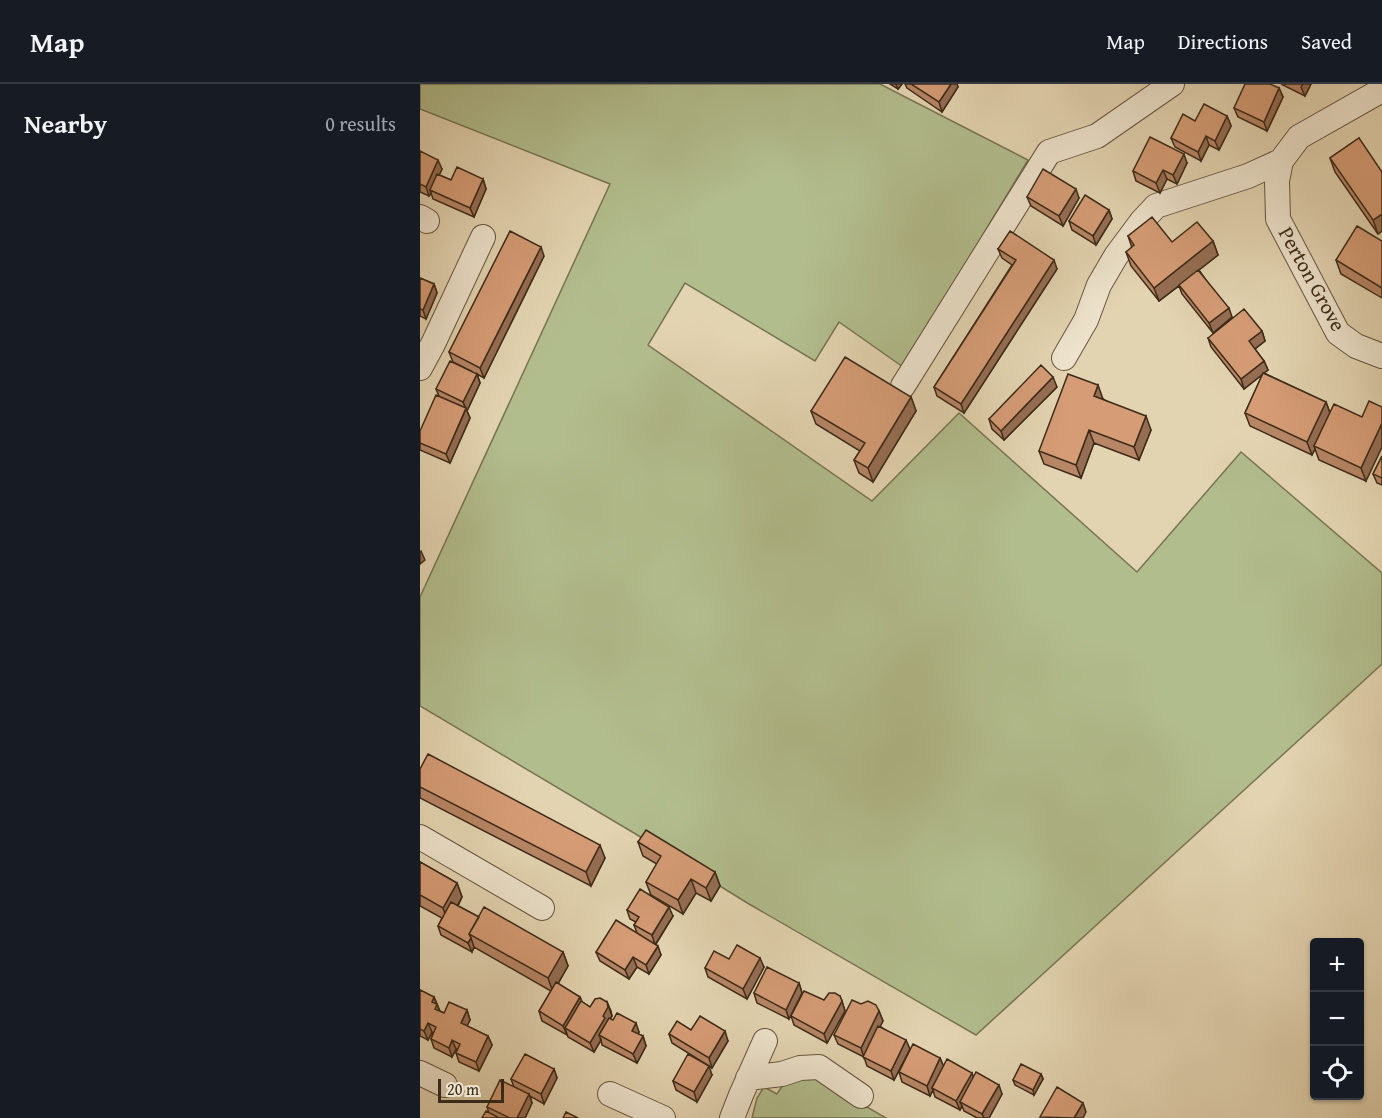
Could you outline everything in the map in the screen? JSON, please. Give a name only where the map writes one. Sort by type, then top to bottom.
[{"type":"street","points":[[903,386],[1049,152],[1097,136],[1172,84]]},
{"type":"street","name":"Perton Grove","points":[[1382,90],[1299,137],[1281,161],[1276,181],[1278,219],[1338,333],[1356,346],[1382,356]]},
{"type":"street","points":[[1064,358],[1086,320],[1099,285],[1116,256],[1156,206],[1228,183],[1281,161]]},
{"type":"street","points":[[420,368],[483,237]]},
{"type":"street","points":[[420,837],[542,908]]},
{"type":"street","points":[[732,1118],[765,1041]]},
{"type":"street","points":[[748,1078],[782,1074],[800,1068],[819,1067],[861,1096]]},
{"type":"street","points":[[420,1073],[445,1085]]},
{"type":"street","points":[[610,1094],[663,1118]]},
{"type":"green space","points":[[420,84],[880,84],[1028,160],[903,367],[839,322],[815,361],[685,283],[648,345],[872,501],[959,413],[1137,572],[1241,452],[1382,573],[1382,664],[976,1035],[749,904],[420,706],[420,597],[610,184],[420,109]]},
{"type":"green space","points":[[810,1074],[886,1118],[752,1118],[757,1098],[764,1087],[777,1094],[788,1077]]},
{"type":"building","points":[[911,84],[951,84],[939,102]]},
{"type":"building","points":[[1245,84],[1270,84],[1279,88],[1264,122],[1234,108]]},
{"type":"building","points":[[1204,104],[1227,116],[1215,141],[1206,136],[1198,152],[1171,138],[1183,114],[1195,121]]},
{"type":"building","points":[[1150,137],[1184,154],[1173,175],[1163,170],[1156,183],[1133,171]]},
{"type":"building","points":[[1359,138],[1382,172],[1382,214],[1373,220],[1330,158]]},
{"type":"building","points":[[420,151],[438,160],[426,187],[420,184]]},
{"type":"building","points":[[457,167],[483,179],[470,208],[430,190],[437,174],[451,180]]},
{"type":"building","points":[[1043,169],[1076,189],[1059,216],[1027,197]]},
{"type":"building","points":[[1085,195],[1109,210],[1093,236],[1069,221]]},
{"type":"building","points":[[1152,217],[1172,242],[1197,222],[1213,241],[1154,288],[1126,252],[1134,245],[1128,236]]},
{"type":"building","points":[[1357,226],[1382,241],[1382,288],[1336,260]]},
{"type":"building","points":[[510,231],[541,247],[480,368],[449,352]]},
{"type":"building","points":[[1010,231],[1054,260],[961,404],[934,387],[1016,260],[998,249]]},
{"type":"building","points":[[1198,270],[1229,308],[1209,323],[1179,285]]},
{"type":"building","points":[[420,278],[434,284],[423,310],[420,309]]},
{"type":"building","points":[[1244,309],[1262,331],[1249,341],[1264,361],[1241,379],[1208,338]]},
{"type":"building","points":[[845,357],[911,397],[868,468],[854,460],[865,443],[811,411]]},
{"type":"building","points":[[450,361],[477,374],[463,402],[436,389]]},
{"type":"building","points":[[1041,365],[1053,377],[1001,431],[989,419]]},
{"type":"building","points":[[1263,373],[1326,402],[1307,442],[1245,413]]},
{"type":"building","points":[[1068,374],[1098,385],[1094,396],[1146,416],[1134,447],[1089,430],[1076,465],[1039,451]]},
{"type":"building","points":[[436,395],[466,408],[446,454],[420,443],[420,431]]},
{"type":"building","points":[[1369,401],[1382,407],[1382,423],[1361,468],[1314,446],[1334,404],[1362,417]]},
{"type":"building","points":[[1382,456],[1382,478],[1373,474]]},
{"type":"building","points":[[428,754],[600,845],[586,872],[420,787],[420,769]]},
{"type":"building","points":[[646,830],[715,872],[706,888],[691,879],[678,900],[646,882],[661,856],[638,842]]},
{"type":"building","points":[[420,862],[457,883],[443,908],[420,895]]},
{"type":"building","points":[[640,889],[669,907],[652,935],[634,925],[639,917],[627,910]]},
{"type":"building","points":[[451,902],[479,917],[469,934],[471,938],[468,943],[438,926]]},
{"type":"building","points":[[484,907],[563,952],[548,978],[469,934]]},
{"type":"building","points":[[616,920],[658,946],[646,965],[633,957],[625,970],[596,952]]},
{"type":"building","points":[[737,945],[760,958],[743,989],[705,968],[714,951],[729,959]]},
{"type":"building","points":[[767,967],[799,983],[786,1010],[754,993]]},
{"type":"building","points":[[556,982],[580,997],[563,1026],[539,1011]]},
{"type":"building","points":[[420,990],[434,997],[432,1002],[437,1004],[435,1009],[444,1013],[449,1002],[467,1010],[461,1023],[488,1036],[476,1062],[456,1053],[460,1044],[452,1040],[449,1048],[431,1039],[436,1027],[428,1023],[424,1031],[420,1029]]},
{"type":"building","points":[[804,991],[824,1000],[829,993],[840,996],[842,1001],[824,1034],[791,1016]]},
{"type":"building","points":[[600,998],[607,1002],[608,1007],[603,1016],[605,1018],[590,1043],[565,1028],[581,1001],[590,1007],[595,999]]},
{"type":"building","points":[[852,1000],[861,1004],[868,1001],[876,1005],[879,1011],[861,1048],[834,1035]]},
{"type":"building","points":[[617,1013],[636,1023],[632,1031],[643,1036],[633,1054],[599,1035],[609,1018],[613,1020]]},
{"type":"building","points":[[700,1016],[725,1031],[709,1058],[669,1034],[677,1021],[691,1030]]},
{"type":"building","points":[[878,1026],[906,1040],[891,1071],[863,1057]]},
{"type":"building","points":[[913,1044],[940,1058],[927,1086],[899,1072]]},
{"type":"building","points":[[525,1054],[554,1069],[541,1094],[511,1079]]},
{"type":"building","points":[[688,1054],[709,1066],[694,1092],[673,1081]]},
{"type":"building","points":[[947,1059],[972,1073],[956,1101],[932,1088]]},
{"type":"building","points":[[1021,1064],[1041,1074],[1033,1090],[1013,1080]]},
{"type":"building","points":[[976,1072],[999,1085],[982,1114],[960,1102]]},
{"type":"building","points":[[500,1080],[529,1094],[517,1118],[510,1118],[487,1107]]},
{"type":"building","points":[[1057,1087],[1083,1103],[1074,1118],[1040,1117]]},
{"type":"building","points":[[486,1111],[499,1118],[482,1118]]},
{"type":"building","points":[[566,1112],[578,1118],[563,1118]]}]
